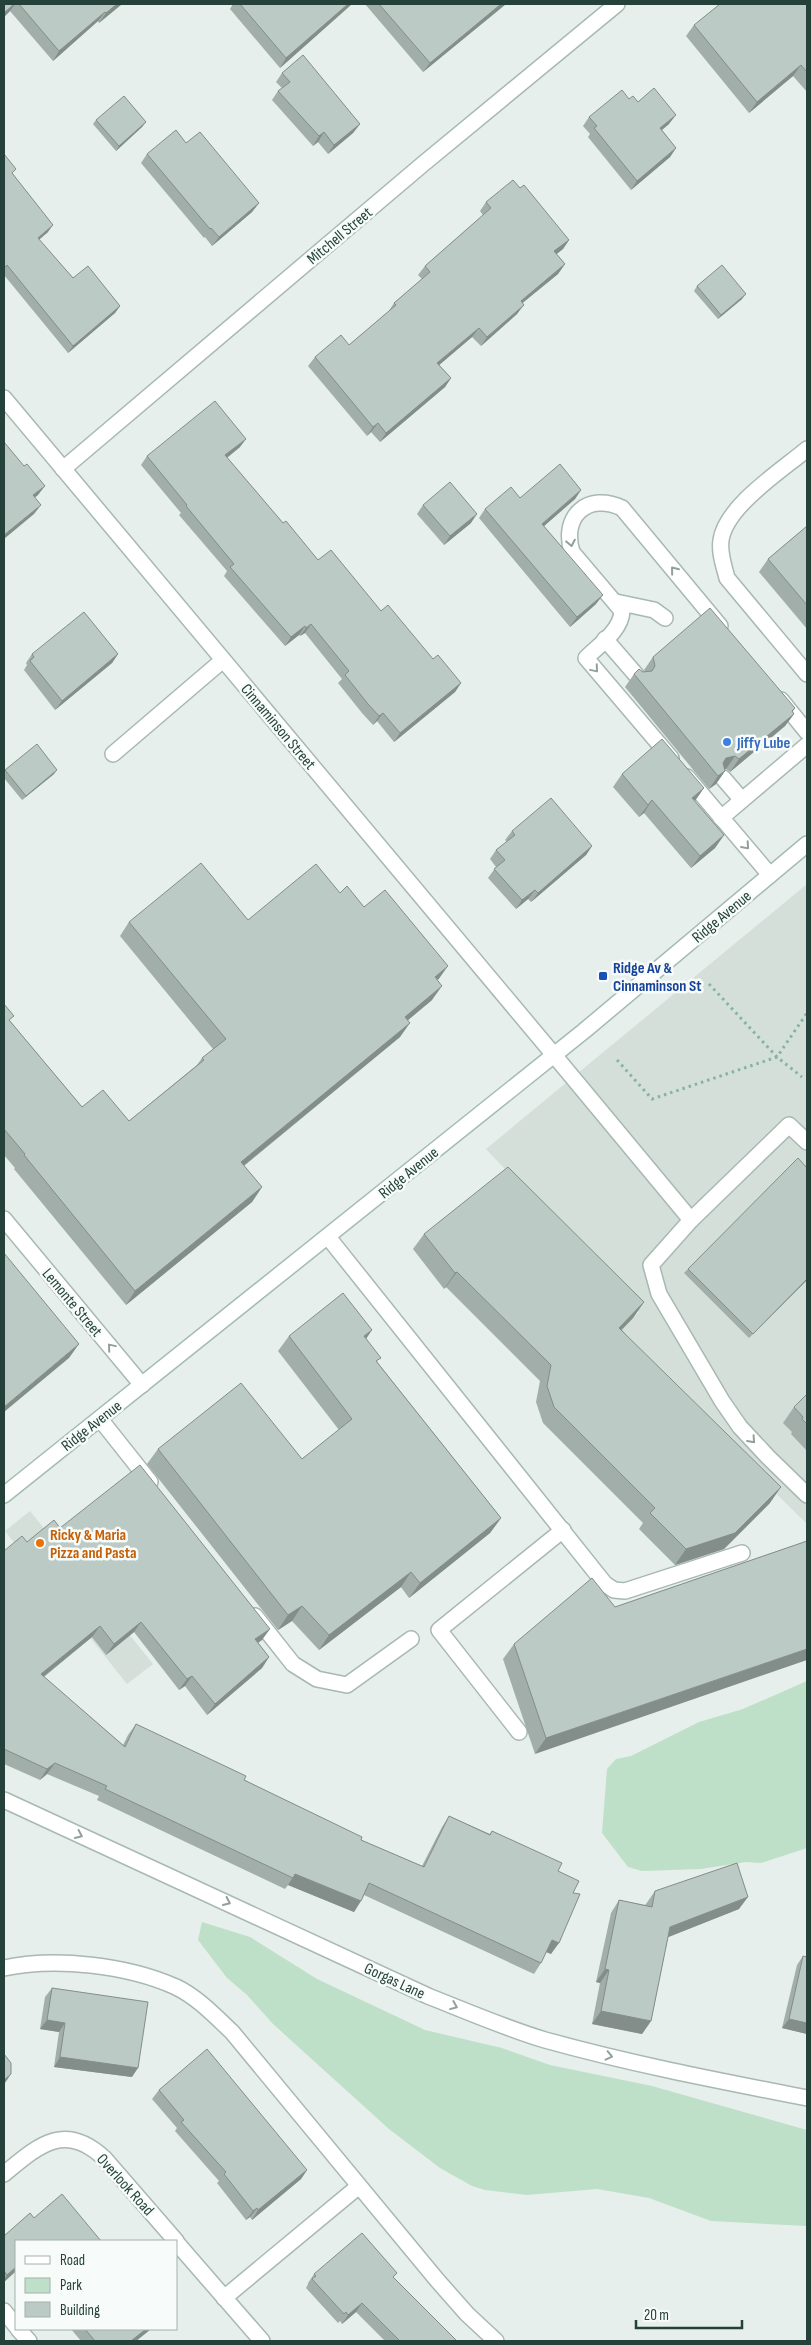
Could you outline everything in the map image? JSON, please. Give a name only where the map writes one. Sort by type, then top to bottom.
[{"type":"street","name":"Mitchell Street","points":[[63,469],[415,171],[617,4]]},
{"type":"street","name":"Cinnaminson Street","points":[[4,398],[691,1220]]},
{"type":"street","points":[[807,449],[738,507],[726,522],[721,540],[722,560],[728,578],[807,674]]},
{"type":"street","points":[[730,638],[622,508],[601,502],[580,510],[569,529],[569,541],[572,552],[622,611],[621,620],[586,658],[770,875]]},
{"type":"street","points":[[616,602],[654,610],[665,618]]},
{"type":"street","points":[[605,639],[637,676]]},
{"type":"street","points":[[113,754],[223,660]]},
{"type":"street","points":[[773,689],[807,732]]},
{"type":"street","points":[[721,818],[807,744]]},
{"type":"street","points":[[723,778],[742,800]]},
{"type":"street","name":"Ridge Avenue","points":[[4,1495],[554,1055],[807,844]]},
{"type":"street","points":[[807,1142],[789,1125],[691,1220],[651,1265],[659,1294],[722,1401],[751,1439],[807,1495]]},
{"type":"street","name":"Lemonte Street","points":[[4,1219],[142,1385]]},
{"type":"street","points":[[328,1237],[563,1530],[604,1584],[614,1590],[625,1591],[742,1553]]},
{"type":"street","points":[[100,1419],[159,1494]]},
{"type":"street","points":[[519,1732],[439,1630],[563,1530]]},
{"type":"street","points":[[244,1602],[293,1664],[317,1679],[347,1685],[411,1640]]},
{"type":"street","name":"Gorgas Lane","points":[[4,1800],[428,1996],[490,2021],[543,2039],[587,2050],[730,2083],[807,2098]]},
{"type":"street","points":[[4,1968],[39,1962],[70,1963],[130,1973],[176,1988],[212,2012],[232,2032],[437,2280],[467,2314],[496,2341]]},
{"type":"street","name":"Overlook Road","points":[[4,2174],[41,2145],[67,2140],[79,2141],[92,2146],[175,2240]]},
{"type":"street","points":[[224,2298],[359,2186]]},
{"type":"street","name":"Overlook Road","points":[[178,2243],[262,2341]]},
{"type":"street","points":[[4,2311],[15,2325]]},
{"type":"street","points":[[19,2330],[29,2341]]},
{"type":"path","points":[[709,984],[777,1058],[802,1077]]},
{"type":"path","points":[[617,1060],[652,1099],[777,1058],[807,1013]]},
{"type":"shaded area","points":[[807,884],[807,1524],[616,1336],[639,1312],[486,1149]]},
{"type":"shaded area","points":[[30,1511],[153,1664],[127,1684],[5,1531]]},
{"type":"green space","points":[[807,1681],[807,1848],[761,1863],[746,1862],[701,1869],[642,1871],[628,1867],[602,1833],[607,1769],[616,1759],[631,1756],[699,1722],[743,1709]]},
{"type":"green space","points":[[202,1922],[250,1937],[317,1979],[425,2030],[502,2048],[550,2065],[652,2086],[807,2130],[807,2226],[711,2221],[649,2198],[597,2189],[527,2195],[485,2190],[472,2186],[440,2168],[389,2129],[273,2024],[247,1995],[227,1978],[198,1940]]},
{"type":"building","points":[[4,4],[14,4],[4,13]]},
{"type":"building","points":[[19,4],[117,4],[59,51]]},
{"type":"building","points":[[240,4],[348,4],[286,58]]},
{"type":"building","points":[[379,4],[501,4],[430,63]]},
{"type":"building","points":[[720,4],[807,4],[807,72],[801,65],[757,102],[694,25]]},
{"type":"building","points":[[303,55],[360,124],[334,145],[324,132],[319,136],[278,91],[290,82],[282,73]]},
{"type":"building","points":[[654,88],[676,115],[660,128],[676,148],[637,181],[594,128],[597,126],[589,117],[622,90],[629,99],[633,96],[638,102]]},
{"type":"building","points":[[124,96],[146,122],[119,146],[96,120]]},
{"type":"building","points":[[176,130],[186,143],[200,132],[259,203],[219,237],[210,229],[147,154]]},
{"type":"building","points":[[4,154],[16,169],[12,173],[53,225],[38,238],[73,278],[88,266],[120,306],[73,346],[7,265],[4,268]]},
{"type":"building","points":[[513,180],[520,188],[524,185],[569,240],[554,251],[565,264],[521,301],[524,305],[487,337],[479,328],[437,363],[451,378],[386,433],[378,423],[373,427],[315,357],[341,335],[349,345],[396,305],[394,303],[430,272],[425,266],[491,208],[486,202]]},
{"type":"building","points":[[722,265],[746,294],[721,315],[697,286]]},
{"type":"building","points":[[215,401],[246,439],[225,455],[283,523],[286,521],[318,560],[331,550],[381,611],[388,605],[433,659],[438,655],[461,683],[400,733],[383,713],[379,716],[368,704],[345,675],[349,671],[311,624],[306,628],[305,626],[291,637],[230,567],[234,564],[147,456]]},
{"type":"building","points":[[4,442],[24,466],[27,464],[45,486],[33,495],[41,505],[4,535]]},
{"type":"building","points":[[560,464],[581,490],[542,524],[603,595],[577,617],[485,509],[511,487],[520,498]]},
{"type":"building","points":[[450,482],[477,514],[450,536],[423,505]]},
{"type":"building","points":[[807,526],[807,605],[768,559]]},
{"type":"building","points":[[710,608],[795,708],[792,711],[794,714],[739,759],[735,756],[726,758],[723,763],[725,771],[718,776],[634,674],[639,669],[643,672],[652,671],[655,666],[653,657]]},
{"type":"building","points":[[84,612],[118,654],[62,701],[30,661],[34,657],[32,654]]},
{"type":"building","points":[[662,739],[704,788],[692,798],[724,835],[700,856],[652,800],[648,805],[622,774]]},
{"type":"building","points":[[37,744],[57,770],[26,796],[5,770]]},
{"type":"building","points":[[551,798],[592,846],[538,893],[535,890],[522,900],[494,869],[505,860],[496,850],[515,835],[512,831]]},
{"type":"building","points":[[201,863],[248,920],[316,864],[340,893],[347,886],[364,907],[385,890],[448,966],[435,977],[442,986],[405,1017],[410,1023],[241,1162],[262,1187],[135,1291],[4,1129],[4,1004],[14,1016],[9,1020],[82,1107],[103,1090],[129,1121],[204,1060],[202,1058],[226,1039],[129,922]]},
{"type":"building","points":[[798,1158],[807,1168],[807,1279],[753,1334],[688,1269]]},
{"type":"building","points":[[508,1167],[644,1302],[619,1328],[781,1487],[735,1533],[686,1549],[650,1513],[655,1508],[554,1407],[547,1386],[551,1365],[457,1272],[455,1273],[424,1234]]},
{"type":"building","points":[[4,1253],[79,1344],[4,1407]]},
{"type":"building","points":[[343,1293],[372,1330],[364,1336],[381,1358],[376,1361],[501,1518],[420,1583],[411,1572],[329,1635],[302,1606],[288,1615],[158,1449],[241,1383],[302,1459],[352,1419],[289,1336]]},
{"type":"building","points":[[807,1394],[807,1424],[794,1407]]},
{"type":"building","points":[[140,1465],[270,1629],[255,1639],[269,1657],[215,1704],[192,1676],[187,1679],[141,1622],[114,1644],[100,1626],[41,1674],[125,1747],[136,1724],[246,1776],[244,1780],[362,1837],[361,1840],[424,1867],[449,1816],[490,1835],[492,1831],[562,1863],[558,1871],[579,1881],[573,1893],[580,1894],[559,1943],[552,1940],[541,1963],[369,1883],[361,1901],[295,1874],[293,1878],[105,1789],[107,1786],[55,1763],[47,1769],[4,1749],[4,1551],[22,1536],[27,1542],[54,1520],[60,1528]]},
{"type":"building","points":[[807,1541],[807,1649],[546,1738],[514,1644],[592,1578],[615,1607]]},
{"type":"building","points":[[737,1863],[748,1897],[670,1927],[651,2021],[601,2011],[609,1970],[605,1969],[619,1900],[652,1907],[655,1891]]},
{"type":"building","points":[[803,1956],[807,1957],[807,2023],[789,2019]]},
{"type":"building","points":[[52,1988],[148,2002],[138,2068],[60,2057],[65,2023],[47,2020]]},
{"type":"building","points":[[207,2049],[307,2170],[258,2210],[257,2208],[253,2211],[224,2174],[226,2172],[181,2122],[184,2120],[159,2090]]},
{"type":"building","points":[[4,2054],[11,2063],[11,2074],[4,2080]]},
{"type":"building","points":[[62,2194],[100,2240],[15,2240],[15,2268],[7,2275],[4,2271],[4,2236],[30,2213],[34,2218]]},
{"type":"building","points":[[362,2233],[397,2273],[393,2277],[457,2341],[398,2341],[362,2303],[348,2315],[346,2312],[344,2314],[312,2279],[316,2276],[314,2274]]},
{"type":"building","points":[[86,2330],[145,2330],[131,2341],[95,2341]]},
{"type":"place","name":"Jiffy Lube","points":[[727,742]]},
{"type":"place","name":"Ridge Av & Cinnaminson St","points":[[603,976]]},
{"type":"place","name":"Ricky & Maria Pizza and Pasta","points":[[40,1543]]}]
